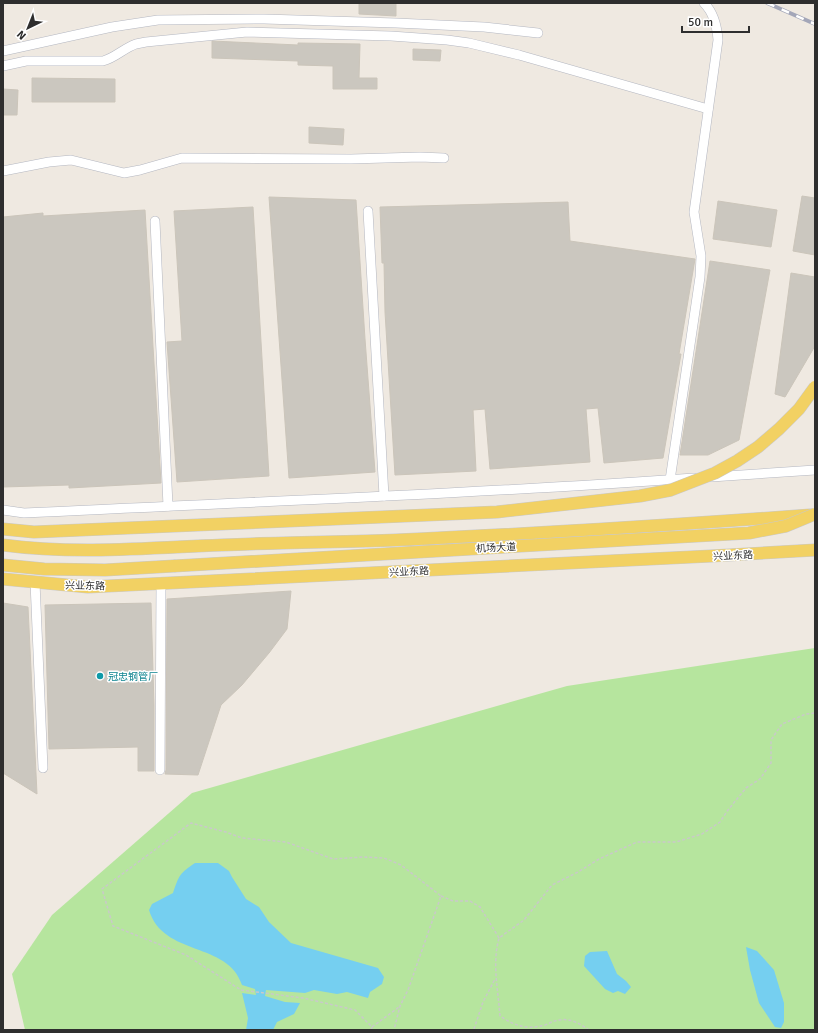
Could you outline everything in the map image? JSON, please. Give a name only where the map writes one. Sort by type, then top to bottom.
[{"type":"main road","points":[[3,529],[34,532],[497,512],[640,496],[671,490],[715,473],[736,461],[758,447],[779,429],[798,409],[815,387]]},
{"type":"main road","points":[[3,545],[26,548],[116,550],[202,545],[396,540],[688,524],[815,515]]},
{"type":"main road","name":"机场大道","points":[[3,565],[44,569],[105,570],[466,548],[729,535],[786,526],[815,515]]},
{"type":"main road","name":"兴业东路","points":[[3,579],[88,586],[815,550]]},
{"type":"street","points":[[670,480],[700,277],[701,256],[694,212],[718,40],[717,28],[710,9],[704,3]]},
{"type":"street","points":[[3,51],[112,27],[158,20],[264,19],[396,23],[484,27],[538,33]]},
{"type":"street","points":[[3,66],[26,61],[103,61],[110,59],[128,46],[136,44],[248,32],[391,36],[447,40],[489,47],[708,109]]},
{"type":"street","points":[[3,171],[49,162],[71,160],[124,173],[182,158],[444,158]]},
{"type":"street","points":[[368,211],[384,496]]},
{"type":"street","points":[[155,221],[168,506]]},
{"type":"street","points":[[3,510],[24,513],[384,496],[670,480],[815,470]]},
{"type":"street","points":[[35,582],[43,768]]},
{"type":"street","points":[[160,770],[162,583]]},
{"type":"path","points":[[589,1030],[580,1023],[560,1019],[543,1025],[524,1027],[511,1024],[500,1016],[496,979],[496,949],[499,938],[524,920],[552,885],[578,872],[599,859],[637,842],[676,842],[702,834],[720,822],[746,788],[760,780],[771,763],[771,740],[782,724],[806,714],[815,713]]},
{"type":"path","points":[[400,1006],[371,1029],[355,1010],[303,998],[241,990],[186,955],[113,926],[102,889],[191,823],[226,832],[242,838],[286,842],[333,859],[363,857],[384,858],[401,866],[441,896],[453,901],[470,901],[480,906],[499,938]]},
{"type":"path","points":[[394,1030],[400,1006],[408,990],[441,896]]},
{"type":"path","points":[[474,1029],[483,1002],[496,979]]},
{"type":"green space","points":[[815,648],[815,1030],[25,1030],[12,974],[52,915],[192,793],[567,686]]},
{"type":"water","points":[[195,863],[218,863],[229,871],[246,899],[259,907],[269,922],[291,943],[378,968],[384,977],[382,984],[370,992],[368,998],[347,992],[337,994],[314,990],[305,993],[266,990],[265,996],[285,1002],[300,1003],[294,1014],[277,1022],[273,1030],[246,1030],[248,1018],[242,993],[256,995],[255,989],[242,985],[235,971],[224,961],[181,943],[167,935],[156,925],[149,910],[152,904],[173,893],[181,875],[186,869]]},
{"type":"water","points":[[746,947],[757,951],[774,970],[784,1003],[784,1022],[781,1028],[775,1027],[759,1003],[750,970]]},
{"type":"water","points":[[607,951],[617,974],[631,987],[625,994],[618,991],[613,993],[605,989],[584,966],[585,956],[590,952]]},
{"type":"building","points":[[359,3],[396,3],[396,16],[359,14]]},
{"type":"building","points":[[212,41],[298,45],[298,43],[360,44],[359,78],[377,78],[377,89],[333,89],[333,66],[298,65],[298,61],[212,58]]},
{"type":"building","points":[[413,49],[441,50],[440,61],[413,60]]},
{"type":"building","points":[[32,78],[115,79],[115,102],[32,102]]},
{"type":"building","points":[[3,89],[18,90],[17,115],[3,115]]},
{"type":"building","points":[[309,127],[344,129],[343,145],[309,143]]},
{"type":"building","points":[[802,196],[815,198],[815,255],[793,251]]},
{"type":"building","points":[[269,197],[356,200],[375,472],[289,478]]},
{"type":"building","points":[[718,201],[777,210],[771,247],[713,239]]},
{"type":"building","points":[[568,202],[570,241],[695,259],[679,354],[681,354],[663,458],[604,463],[598,408],[586,409],[590,462],[490,469],[485,409],[473,410],[476,471],[395,475],[380,207]]},
{"type":"building","points":[[253,207],[269,476],[177,482],[167,342],[182,341],[174,211]]},
{"type":"building","points":[[145,210],[161,483],[69,488],[69,485],[3,487],[3,217],[43,213],[43,216]]},
{"type":"building","points":[[710,261],[770,270],[739,440],[708,455],[680,455]]},
{"type":"building","points":[[791,273],[815,277],[815,346],[785,397],[775,394]]},
{"type":"building","points":[[291,591],[287,629],[242,685],[221,705],[198,775],[165,774],[167,599]]},
{"type":"building","points":[[3,603],[28,607],[37,794],[3,773]]},
{"type":"building","name":"冠忠钢管厂","points":[[151,603],[154,771],[138,771],[138,747],[49,749],[45,605]]},
{"type":"railway","points":[[767,3],[815,24]]},
{"type":"place","name":"冠忠钢管厂","points":[[100,676]]}]
